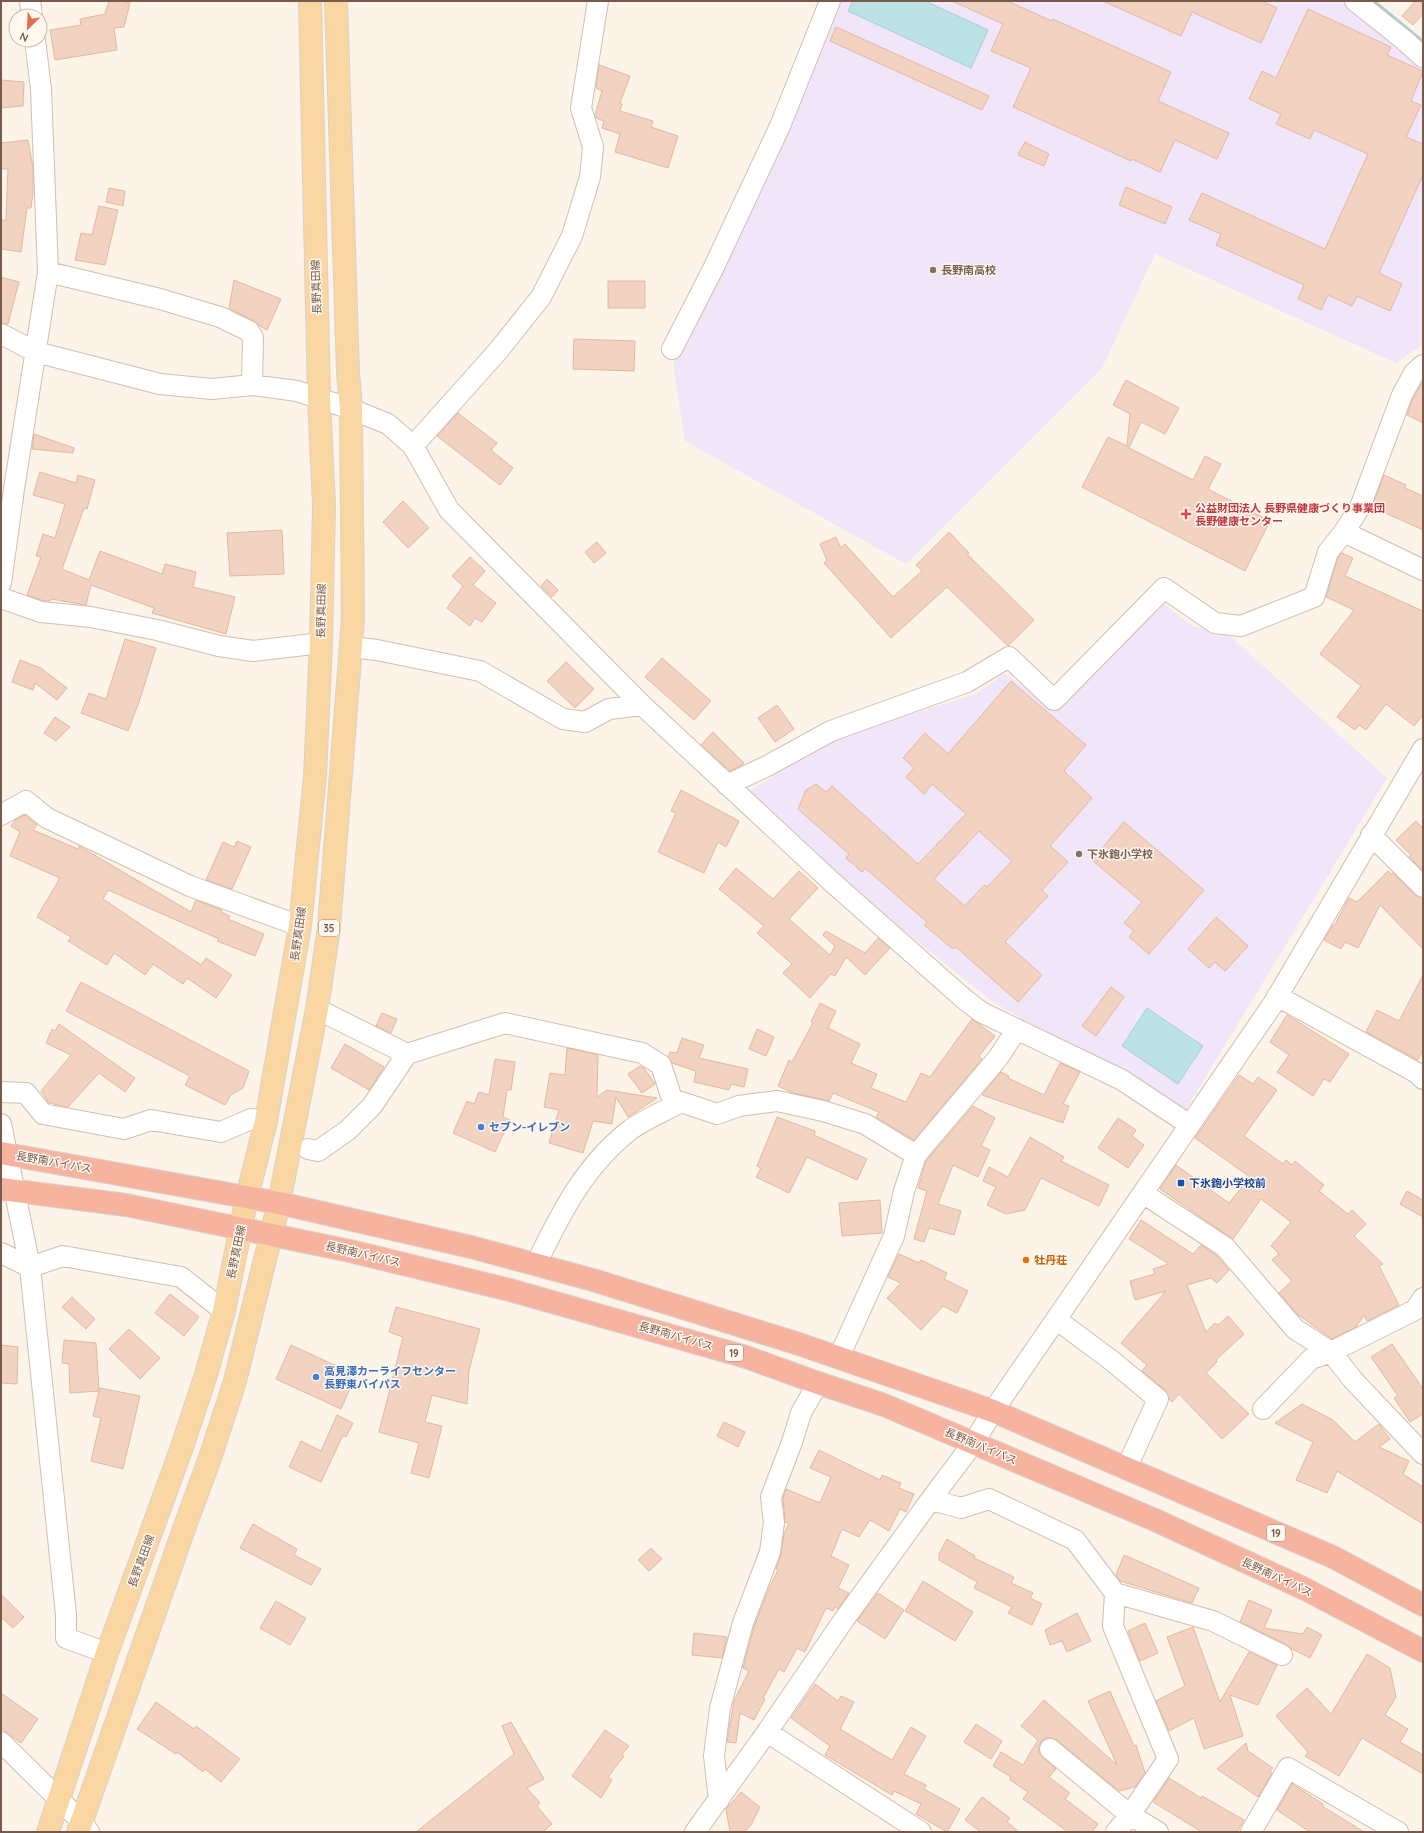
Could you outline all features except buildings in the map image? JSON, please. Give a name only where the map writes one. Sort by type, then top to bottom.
[{"type":"highway","name":"長野南バイパス","points":[[4,1153],[278,1203],[471,1246],[592,1280],[839,1357],[993,1411],[1333,1557],[1423,1605]]},
{"type":"highway","name":"長野南バイパス","points":[[8,1190],[126,1205],[271,1234],[497,1287],[608,1316],[746,1357],[884,1405],[1155,1520],[1305,1589],[1423,1651]]},
{"type":"main road","name":"長野真田線","points":[[48,1832],[107,1653],[181,1450],[205,1378],[224,1311],[247,1197],[266,1121],[300,926],[315,777],[321,643],[324,506],[319,398],[310,1]]},
{"type":"main road","name":"35","points":[[83,1828],[235,1381],[278,1203],[317,1009],[329,927],[352,647],[353,574],[351,409],[348,372],[336,1]]},
{"type":"street","points":[[413,446],[498,352],[541,297],[572,236],[590,177],[593,147],[581,108],[598,1]]},
{"type":"street","points":[[672,349],[713,269],[780,126],[830,1]]},
{"type":"street","points":[[1355,1],[1404,40],[1423,58]]},
{"type":"street","points":[[1,583],[7,488],[36,352],[48,272],[41,89],[36,48]]},
{"type":"street","points":[[48,272],[160,299],[220,317],[249,331],[253,338],[252,385]]},
{"type":"street","points":[[1,334],[36,352],[160,384],[212,389],[252,385],[297,391],[351,409],[388,424],[413,446],[449,510],[642,705],[727,786],[832,882],[963,998],[981,1012],[1018,1028],[1122,1080],[1190,1125]]},
{"type":"street","points":[[727,786],[831,731],[967,682],[1009,657],[1054,700],[1164,588],[1215,623],[1241,626],[1314,597],[1328,552],[1344,532],[1360,507],[1402,395],[1414,373],[1423,365]]},
{"type":"street","points":[[1344,532],[1423,570]]},
{"type":"street","points":[[1,598],[42,612],[91,617],[157,630],[219,646],[253,651],[321,643]]},
{"type":"street","points":[[352,647],[377,650],[480,671],[563,719],[585,722],[609,709],[642,705]]},
{"type":"street","points":[[695,1832],[928,1502],[974,1442],[993,1411],[1144,1194],[1278,996],[1371,835],[1423,749]]},
{"type":"street","points":[[1,815],[26,801],[47,818],[183,883],[300,926]]},
{"type":"street","points":[[1371,835],[1423,887]]},
{"type":"street","points":[[1278,996],[1417,1073],[1423,1079]]},
{"type":"street","points":[[317,1009],[407,1054]]},
{"type":"street","points":[[308,1149],[318,1151],[348,1130],[372,1106],[407,1054],[505,1023],[642,1053],[661,1065],[672,1099],[717,1114],[739,1106],[777,1101],[865,1124],[916,1155]]},
{"type":"street","points":[[839,1357],[894,1236],[904,1191],[916,1155],[998,1058],[1018,1028]]},
{"type":"street","points":[[1,1092],[26,1094],[43,1114],[124,1129],[151,1120],[221,1132],[251,1119],[266,1121]]},
{"type":"street","points":[[536,1264],[567,1202],[606,1151],[632,1129],[681,1102]]},
{"type":"street","points":[[1,1124],[8,1190],[30,1267],[66,1615],[66,1638],[107,1653]]},
{"type":"street","points":[[1144,1194],[1225,1247],[1295,1329],[1331,1352],[1353,1380],[1423,1454]]},
{"type":"street","points":[[1,1253],[30,1267],[63,1256],[181,1277],[224,1311]]},
{"type":"street","points":[[1263,1409],[1311,1359],[1331,1352],[1415,1310],[1423,1298]]},
{"type":"street","points":[[1057,1320],[1111,1360],[1158,1399],[1126,1469]]},
{"type":"street","points":[[719,1800],[714,1756],[720,1708],[743,1622],[770,1552],[774,1523],[771,1497],[792,1442],[801,1413],[818,1383]]},
{"type":"street","points":[[928,1502],[939,1502],[961,1508],[989,1499],[1075,1540],[1115,1593],[1213,1622],[1282,1655]]},
{"type":"street","points":[[1115,1593],[1113,1626],[1168,1759],[1130,1815],[1116,1832]]},
{"type":"street","points":[[767,1732],[921,1832]]},
{"type":"street","points":[[1,1742],[59,1798],[83,1828]]},
{"type":"street","points":[[1050,1749],[1130,1815],[1158,1832]]},
{"type":"street","points":[[1252,1832],[1288,1768],[1398,1832]]},
{"type":"shaded area","name":"長野南高校","points":[[838,1],[1341,1],[1366,15],[1423,63],[1423,344],[1396,363],[1155,254],[1102,368],[906,564],[685,441],[673,364],[745,219]]},
{"type":"shaded area","name":"下氷鉋小学校","points":[[1164,604],[1192,626],[1231,637],[1387,778],[1185,1111],[993,1002],[887,917],[748,792],[836,737],[976,694],[1005,673],[1055,711]]},
{"type":"water","points":[[853,1],[925,1],[988,30],[971,68],[848,11]]},
{"type":"water","points":[[1147,1008],[1203,1046],[1178,1084],[1122,1046]]},
{"type":"waterway","points":[[1372,1],[1423,43]]},
{"type":"place","name":"長野南高校","points":[[933,270]]},
{"type":"place","name":"公益財団法人 長野県健康づくり事業団 長野健康センター","points":[[1186,514]]},
{"type":"place","name":"下氷鉋小学校","points":[[1079,854]]},
{"type":"place","name":"セブン-イレブン","points":[[481,1127]]},
{"type":"place","name":"下氷鉋小学校前","points":[[1181,1183]]},
{"type":"place","name":"牡丹荘","points":[[1026,1260]]},
{"type":"place","name":"高見澤カーライフセンター 長野東バイパス","points":[[316,1377]]}]
